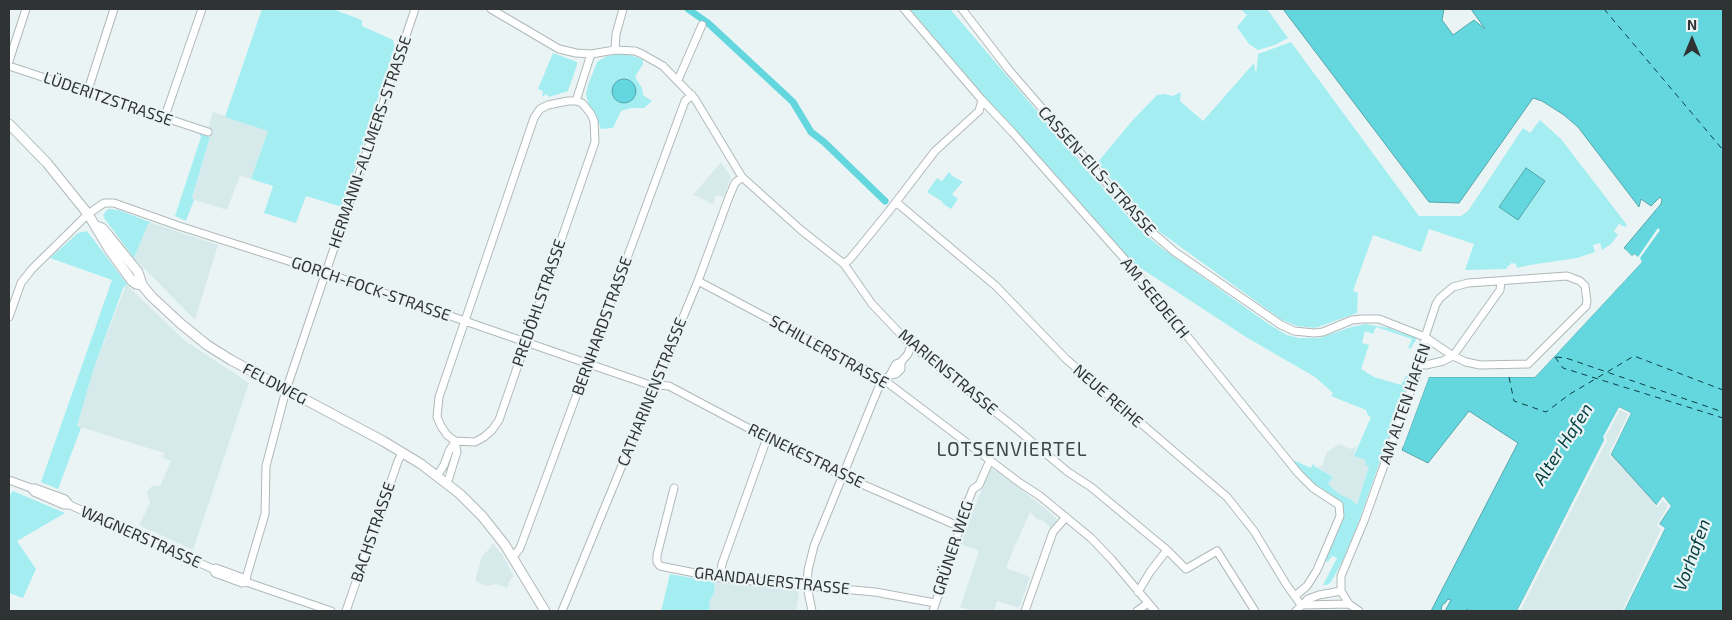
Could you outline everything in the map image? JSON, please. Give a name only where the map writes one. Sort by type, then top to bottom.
[{"type":"street","points":[[9,62],[26,9]]},
{"type":"street","points":[[87,92],[114,9]]},
{"type":"street","points":[[164,119],[202,9]]},
{"type":"street","name":"HERMANN-ALLMERS-STRASSE","points":[[246,582],[246,575],[265,514],[266,466],[286,390],[415,9]]},
{"type":"street","name":"MARIENSTRASSE","points":[[491,9],[559,49],[576,54],[624,50],[642,54],[663,66],[699,104],[742,177],[844,264],[872,304],[911,345],[1167,550],[1186,569],[1217,551],[1255,611]]},
{"type":"street","points":[[615,50],[616,34],[623,9]]},
{"type":"street","name":"AM SEEDEICH","points":[[904,9],[982,100],[1128,263],[1298,473],[1313,488],[1339,505],[1340,517],[1316,570],[1308,586],[1295,596]]},
{"type":"street","name":"CASSEN-EILS-STRASSE","points":[[962,9],[1008,70],[1130,211],[1162,243],[1275,321],[1294,331],[1323,332],[1352,320],[1371,319],[1388,322],[1424,337]]},
{"type":"street","points":[[678,80],[702,25]]},
{"type":"street","points":[[456,441],[447,435],[441,426],[437,407],[439,397],[534,118],[540,109],[548,105],[576,101],[591,54]]},
{"type":"street","name":"LÜDERITZSTRASSE","points":[[9,66],[164,119],[208,132]]},
{"type":"street","name":"BERNHARDSTRASSE","points":[[513,557],[520,548],[685,101],[692,95]]},
{"type":"street","points":[[844,264],[896,202],[935,150],[979,111],[982,100]]},
{"type":"street","name":"PREDÖHLSTRASSE","points":[[456,441],[475,442],[484,438],[498,420],[595,142],[594,121],[591,114],[582,103],[576,101]]},
{"type":"street","name":"FELDWEG","points":[[9,124],[46,163],[88,214],[98,232],[129,277],[136,284],[142,285],[160,305],[207,345],[421,464],[447,484],[473,507],[494,530],[513,557],[545,611]]},
{"type":"street","name":"CATHARINENSTRASSE","points":[[563,610],[698,281],[729,197],[736,183],[742,177]]},
{"type":"street","name":"NEUE REIHE","points":[[896,202],[997,287],[1066,359],[1227,497],[1254,530],[1301,605]]},
{"type":"street","name":"GORCH-FOCK-STRASSE","points":[[9,317],[21,283],[32,269],[88,214],[104,203],[114,203],[187,229],[326,273],[647,384],[656,384]]},
{"type":"street","name":"AM ALTEN HAFEN","points":[[1341,591],[1342,576],[1420,364],[1424,337],[1452,356],[1466,362],[1480,364],[1528,364],[1586,306],[1585,286],[1574,278],[1567,276],[1501,281]]},
{"type":"street","name":"SCHILLERSTRASSE","points":[[698,281],[887,378],[1020,484],[1040,496],[1091,538],[1155,611]]},
{"type":"street","points":[[1420,364],[1426,365],[1443,361],[1452,356],[1500,290],[1501,281],[1464,283],[1445,292],[1436,304],[1424,337]]},
{"type":"street","points":[[812,611],[808,586],[808,570],[814,546],[841,475],[878,389],[887,378],[896,374],[901,369],[901,362],[908,354],[911,345]]},
{"type":"street","name":"REINEKESTRASSE","points":[[656,384],[669,386],[841,475],[958,526]]},
{"type":"street","points":[[720,578],[722,564],[767,438]]},
{"type":"street","points":[[436,476],[456,441]]},
{"type":"street","points":[[447,484],[457,452],[456,441]]},
{"type":"street","name":"BACHSTRASSE","points":[[346,611],[402,453]]},
{"type":"street","name":"GRÜNER WEG","points":[[933,611],[958,534],[958,526],[973,489],[979,485],[990,460]]},
{"type":"street","name":"WAGNERSTRASSE","points":[[9,480],[65,500],[70,505],[213,569],[216,568],[243,578],[246,582],[331,611]]},
{"type":"street","name":"GRANDAUERSTRASSE","points":[[674,488],[659,547],[657,562],[660,566],[720,578],[858,590],[935,603]]},
{"type":"street","points":[[1025,611],[1053,532],[1066,517]]},
{"type":"street","points":[[1138,592],[1167,550]]},
{"type":"street","points":[[1341,591],[1349,604],[1359,611]]},
{"type":"street","points":[[1314,604],[1335,596],[1341,591]]},
{"type":"street","points":[[1296,611],[1308,599],[1341,591]]},
{"type":"street","points":[[1137,611],[1148,603]]},
{"type":"street","points":[[1301,605],[1349,604]]},
{"type":"street","points":[[1340,611],[1349,604]]},
{"type":"street","points":[[1325,605],[1329,611]]},
{"type":"shaded area","points":[[262,9],[335,9],[362,20],[362,26],[393,40],[395,47],[342,207],[306,196],[296,223],[264,213],[273,186],[251,179],[268,131],[225,117]]},
{"type":"shaded area","points":[[910,9],[950,9],[1138,228],[1159,246],[1270,325],[1287,335],[1299,338],[1320,338],[1365,324],[1415,335],[1417,338],[1411,348],[1408,348],[1412,339],[1376,327],[1373,334],[1365,331],[1362,343],[1369,345],[1361,369],[1374,377],[1401,385],[1408,372],[1412,371],[1356,529],[1342,562],[1331,582],[1327,585],[1323,585],[1337,558],[1332,556],[1328,562],[1324,560],[1344,508],[1338,500],[1311,483],[1295,465],[1293,460],[1311,468],[1313,463],[1314,466],[1333,477],[1328,484],[1339,494],[1352,500],[1357,505],[1369,466],[1365,465],[1366,460],[1354,456],[1371,417],[1368,416],[1366,410],[1331,396],[1333,393],[1315,377],[1246,337],[1139,267],[1136,270],[994,109]]},
{"type":"shaded area","points":[[1240,9],[1267,9],[1288,38],[1275,45],[1258,50],[1249,44],[1237,27],[1247,15]]},
{"type":"shaded area","points":[[1291,42],[1419,216],[1461,216],[1468,211],[1523,128],[1530,133],[1540,120],[1561,139],[1627,225],[1625,227],[1619,224],[1614,231],[1618,235],[1611,244],[1602,250],[1600,243],[1593,245],[1595,252],[1577,258],[1517,268],[1516,264],[1511,263],[1507,266],[1507,269],[1465,270],[1474,244],[1429,229],[1421,252],[1373,235],[1353,291],[1358,293],[1357,313],[1315,328],[1297,326],[1282,320],[1153,227],[1098,162],[1132,121],[1157,95],[1173,96],[1181,92],[1180,101],[1203,121],[1254,63],[1256,74],[1258,54]]},
{"type":"shaded area","points":[[553,53],[577,62],[577,65],[568,91],[549,97],[546,94],[542,97],[543,91],[538,89]]},
{"type":"shaded area","points":[[631,55],[643,60],[643,64],[635,77],[642,88],[643,95],[652,101],[644,108],[631,108],[621,111],[613,128],[601,129],[596,115],[588,103],[586,94],[588,85],[597,62],[607,56]]},
{"type":"shaded area","points":[[213,112],[268,131],[251,179],[240,176],[227,210],[192,199],[210,137],[211,131],[208,128]]},
{"type":"shaded area","points":[[199,134],[210,137],[192,198],[194,200],[186,221],[175,216],[201,137]]},
{"type":"shaded area","points":[[721,162],[731,177],[724,197],[716,195],[713,204],[693,195]]},
{"type":"shaded area","points":[[949,172],[963,182],[952,194],[958,199],[951,209],[927,192],[937,178],[942,181]]},
{"type":"shaded area","points":[[108,209],[119,210],[152,223],[148,224],[134,258],[104,218],[103,215]]},
{"type":"shaded area","points":[[152,223],[218,245],[195,320],[134,258],[148,224]]},
{"type":"shaded area","points":[[87,231],[127,284],[123,288],[93,371],[77,426],[81,428],[58,489],[41,482],[112,280],[50,258],[78,233]]},
{"type":"shaded area","points":[[126,284],[184,340],[249,383],[193,550],[139,525],[150,503],[147,492],[152,486],[160,486],[171,461],[163,458],[164,453],[77,426],[93,371]]},
{"type":"shaded area","points":[[1619,407],[1631,413],[1611,454],[1663,496],[1671,506],[1665,528],[1624,611],[1517,611]]},
{"type":"shaded area","points":[[1339,444],[1350,449],[1357,446],[1354,456],[1366,460],[1369,466],[1357,505],[1352,500],[1338,494],[1328,484],[1333,477],[1317,467],[1322,466],[1327,452]]},
{"type":"shaded area","points":[[990,469],[993,469],[1010,481],[1057,520],[1051,529],[1044,521],[1037,519],[1030,512],[1012,553],[1006,568],[1030,577],[1019,608],[997,601],[994,611],[974,611],[960,607],[979,551],[960,544]]},
{"type":"shaded area","points":[[13,491],[65,513],[17,541],[36,569],[23,598],[9,593],[9,496]]},
{"type":"shaded area","points":[[492,543],[502,554],[514,577],[511,578],[507,588],[496,584],[487,586],[475,581],[482,556],[491,547]]},
{"type":"shaded area","points":[[670,574],[715,582],[709,611],[661,611]]},
{"type":"shaded area","points":[[715,582],[796,590],[799,594],[796,611],[709,611]]},
{"type":"water","points":[[1283,9],[1444,9],[1442,20],[1453,35],[1474,20],[1485,29],[1471,9],[1723,9],[1723,611],[1624,611],[1665,528],[1659,525],[1671,506],[1663,496],[1657,505],[1611,454],[1631,413],[1619,407],[1601,447],[1517,611],[1470,611],[1467,609],[1466,611],[1445,611],[1451,600],[1448,599],[1442,605],[1441,611],[1431,611],[1518,443],[1469,411],[1428,463],[1402,450],[1429,377],[1535,377],[1642,262],[1624,248],[1661,204],[1662,200],[1660,197],[1651,206],[1641,199],[1639,207],[1578,127],[1564,115],[1542,101],[1533,98],[1459,203],[1429,202]]},
{"type":"water","points":[[624,79],[633,82],[636,91],[633,100],[624,103],[615,100],[612,91],[615,82]]},
{"type":"water","points":[[1526,168],[1545,181],[1518,220],[1499,207]]},
{"type":"pier","points":[[1658,228],[1660,230],[1640,258],[1642,262],[1535,377],[1429,377],[1403,447],[1401,446],[1427,375],[1534,375],[1639,262],[1631,258],[1624,248],[1632,256],[1634,254],[1638,257]]},
{"type":"pier","points":[[1619,407],[1631,413],[1610,456],[1621,469],[1609,456],[1628,414],[1620,410],[1606,437],[1607,441],[1520,611],[1517,611],[1604,440],[1603,437]]},
{"type":"pier","points":[[1663,496],[1671,506],[1659,524],[1665,528],[1624,611],[1622,611],[1661,529],[1657,524],[1668,506],[1663,500],[1658,507],[1655,507]]},
{"type":"waterway","points":[[688,9],[708,23],[793,102],[811,132],[824,142],[885,201]]},
{"type":"ferry route","points":[[1604,9],[1723,150]]},
{"type":"ferry route","points":[[1509,377],[1514,401],[1546,412],[1570,394],[1634,356],[1723,390]]},
{"type":"ferry route","points":[[1555,357],[1563,368],[1723,418]]},
{"type":"ferry route","points":[[1556,357],[1566,358],[1723,412]]},
{"type":"district","name":"LOTSENVIERTEL","points":[[1012,450]]},
{"type":"water label","name":"Alter Hafen","points":[[1563,444]]},
{"type":"water label","name":"Vorhafen","points":[[1692,555]]}]
